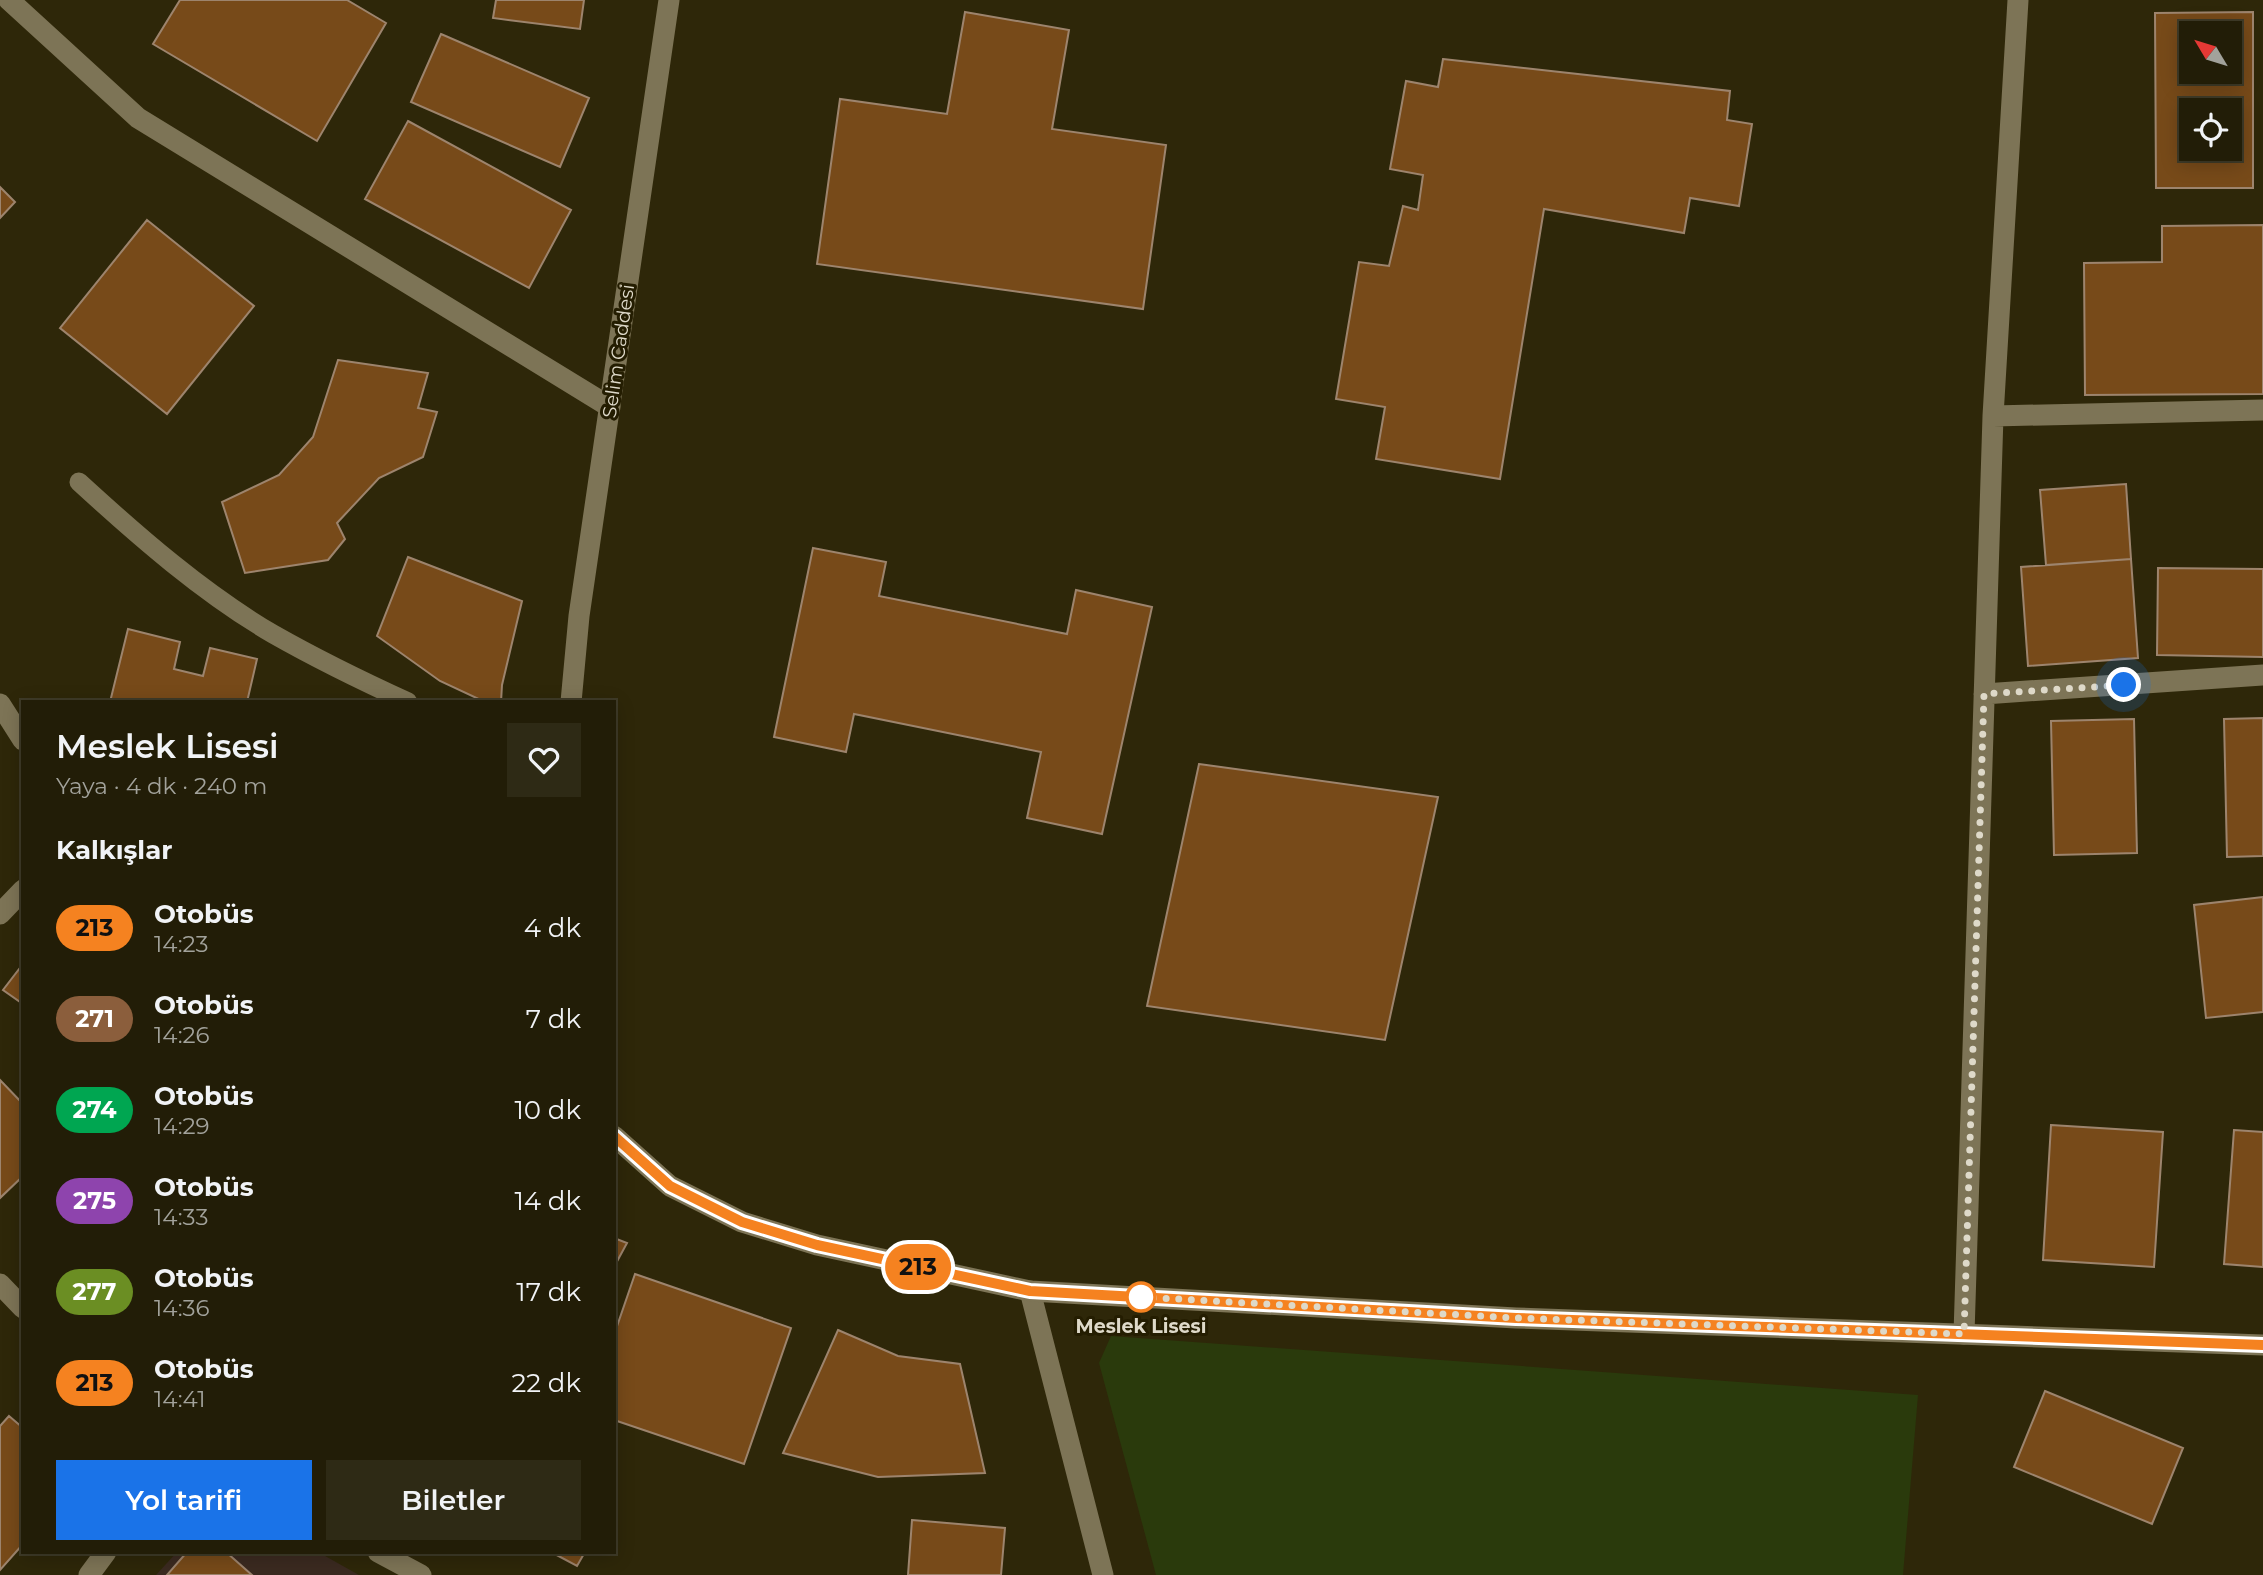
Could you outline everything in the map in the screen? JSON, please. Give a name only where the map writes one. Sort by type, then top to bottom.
[{"type":"street","points":[[9,0],[138,118],[610,407]]},
{"type":"street","name":"Selim Caddesi","points":[[570,700],[579,616],[670,0]]},
{"type":"street","points":[[1964,1334],[1993,415],[2018,0]]},
{"type":"street","points":[[1993,415],[2263,410]]},
{"type":"street","points":[[1984,694],[2263,675]]},
{"type":"street","points":[[0,704],[21,737]]},
{"type":"street","points":[[0,914],[21,892]]},
{"type":"street","points":[[616,1138],[670,1186],[742,1222],[817,1245],[1030,1291],[1516,1318],[2263,1345]]},
{"type":"street","points":[[0,1284],[21,1306]]},
{"type":"street","points":[[1030,1291],[1103,1575]]},
{"type":"street","points":[[89,1575],[105,1554]]},
{"type":"street","points":[[382,1554],[421,1575]]},
{"type":"lane","points":[[79,482],[158,551],[271,633],[347,674],[404,700]]},
{"type":"shaded area","points":[[175,1554],[322,1554],[359,1575],[156,1575]]},
{"type":"green space","points":[[1111,1336],[1918,1395],[1903,1575],[1156,1575],[1099,1363]]},
{"type":"building","points":[[180,0],[347,0],[386,23],[317,141],[153,44]]},
{"type":"building","points":[[496,0],[584,0],[580,29],[493,18]]},
{"type":"building","points":[[965,12],[1069,30],[1052,129],[1166,145],[1143,309],[817,264],[840,99],[947,114]]},
{"type":"building","points":[[2253,12],[2253,188],[2156,188],[2155,13]]},
{"type":"building","points":[[441,34],[589,98],[560,167],[411,102]]},
{"type":"building","points":[[1443,59],[1730,91],[1727,120],[1752,124],[1739,206],[1690,198],[1684,233],[1544,209],[1500,479],[1376,459],[1385,407],[1336,399],[1359,262],[1389,266],[1403,206],[1418,210],[1423,175],[1390,169],[1406,81],[1438,87]]},
{"type":"building","points":[[408,121],[571,210],[529,288],[365,199]]},
{"type":"building","points":[[0,187],[15,202],[0,218]]},
{"type":"building","points":[[147,220],[254,306],[167,414],[60,328]]},
{"type":"building","points":[[2263,225],[2263,394],[2085,395],[2084,263],[2162,262],[2162,226]]},
{"type":"building","points":[[338,360],[428,373],[418,408],[437,412],[423,457],[379,478],[337,523],[345,539],[328,560],[245,573],[222,502],[279,475],[313,437]]},
{"type":"building","points":[[2126,484],[2131,559],[2046,565],[2040,490]]},
{"type":"building","points":[[813,548],[886,562],[879,596],[1067,634],[1076,590],[1152,607],[1102,834],[1027,818],[1041,752],[854,714],[846,752],[774,737]]},
{"type":"building","points":[[408,557],[522,601],[502,685],[501,700],[481,700],[440,681],[377,636]]},
{"type":"building","points":[[2131,559],[2138,658],[2028,666],[2021,567]]},
{"type":"building","points":[[2158,568],[2263,569],[2263,657],[2157,655]]},
{"type":"building","points":[[128,629],[180,642],[174,669],[203,676],[210,648],[257,659],[247,700],[110,700]]},
{"type":"building","points":[[2263,718],[2263,856],[2227,857],[2224,719]]},
{"type":"building","points":[[2134,719],[2137,853],[2054,855],[2051,721]]},
{"type":"building","points":[[1199,764],[1438,797],[1385,1040],[1147,1006]]},
{"type":"building","points":[[2263,897],[2263,1012],[2206,1018],[2194,905]]},
{"type":"building","points":[[21,967],[21,1003],[3,990]]},
{"type":"building","points":[[0,1080],[21,1102],[21,1178],[0,1198]]},
{"type":"building","points":[[2051,1125],[2163,1132],[2154,1267],[2043,1260]]},
{"type":"building","points":[[2234,1130],[2263,1132],[2263,1267],[2224,1264]]},
{"type":"building","points":[[616,1239],[627,1243],[616,1263]]},
{"type":"building","points":[[635,1274],[791,1328],[744,1464],[616,1421],[616,1329]]},
{"type":"building","points":[[838,1330],[898,1356],[960,1364],[985,1473],[878,1477],[783,1453]]},
{"type":"building","points":[[2045,1391],[2183,1448],[2152,1524],[2014,1467]]},
{"type":"building","points":[[9,1416],[21,1426],[21,1546],[0,1570],[0,1426]]},
{"type":"building","points":[[912,1520],[1005,1528],[1001,1575],[908,1575]]},
{"type":"building","points":[[185,1554],[228,1554],[252,1575],[167,1575]]},
{"type":"building","points":[[555,1554],[584,1554],[577,1566]]},
{"type":"bus line","name":"213","points":[[616,1139],[670,1186],[742,1222],[817,1245],[1030,1291],[1516,1318],[2263,1345]]},
{"type":"place","name":"Meslek Lisesi","points":[[1141,1297]]},
{"type":"route","points":[[1141,1297],[1516,1318],[1964,1334],[1984,694],[2124,685]]}]
